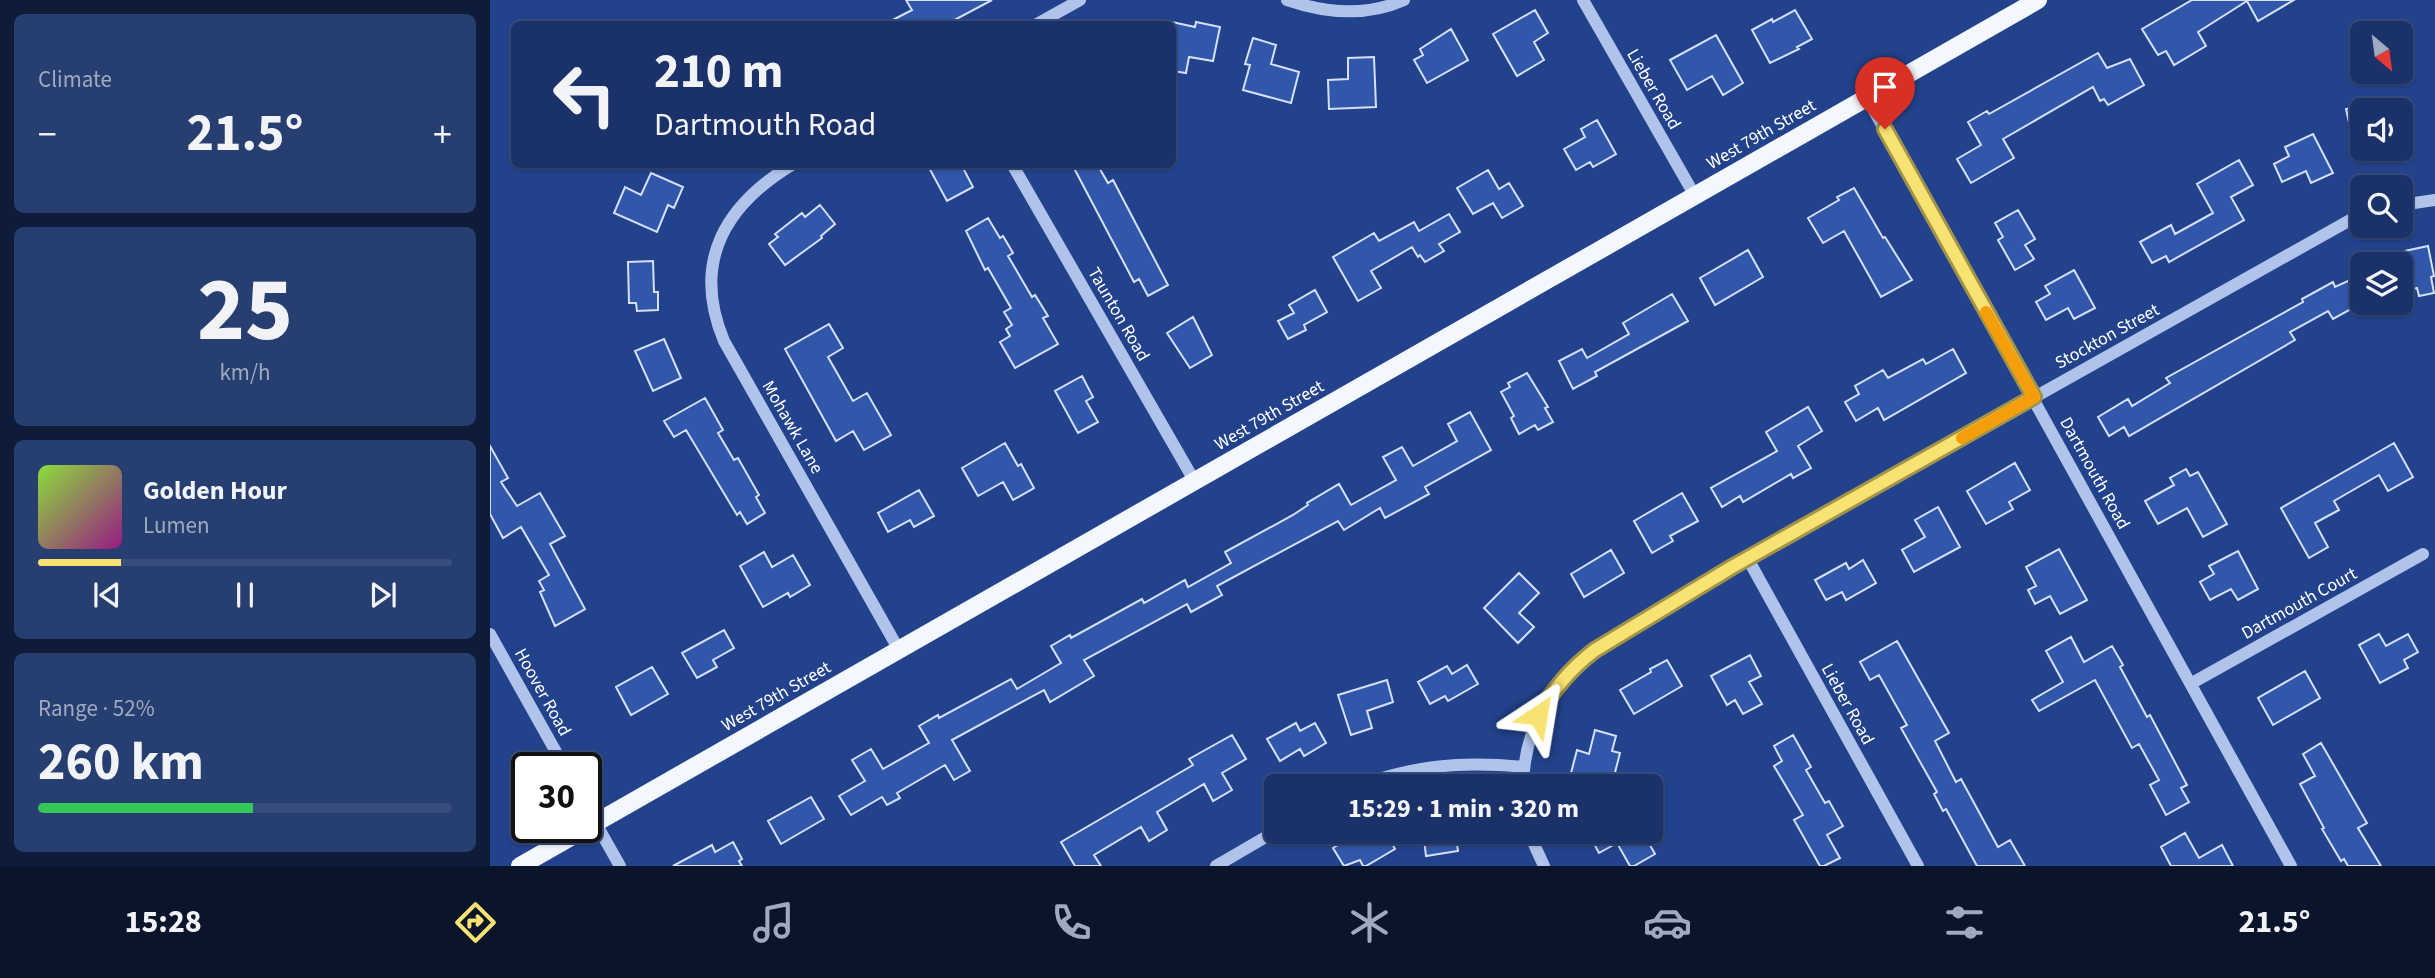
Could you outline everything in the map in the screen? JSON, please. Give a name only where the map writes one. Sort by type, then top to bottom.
[{"type":"main road","name":"West 79th Street","points":[[602,821],[2038,0]]},
{"type":"main road","name":"West 79th Street","points":[[520,866],[562,843]]},
{"type":"street","points":[[1042,21],[1080,0]]},
{"type":"street","points":[[1287,0],[1317,10],[1334,12],[1359,12],[1404,0]]},
{"type":"street","name":"Lieber Road","points":[[1583,0],[1695,196]]},
{"type":"street","name":"Dartmouth Road","points":[[1867,98],[2291,866]]},
{"type":"street","name":"Mohawk Lane","points":[[787,168],[762,184],[735,211],[726,226],[712,275],[712,300],[721,333],[900,650]]},
{"type":"street","name":"Taunton Road","points":[[1014,168],[1195,481]]},
{"type":"street","points":[[2413,203],[2435,200]]},
{"type":"street","name":"Stockton Street","points":[[1524,767],[1538,715],[1551,692],[1574,666],[1595,650],[1748,559],[2350,220]]},
{"type":"street","name":"Dartmouth Court","points":[[2192,683],[2423,554]]},
{"type":"street","name":"Lieber Road","points":[[1748,559],[1918,866]]},
{"type":"street","name":"Hoover Road","points":[[490,634],[556,752]]},
{"type":"street","points":[[1395,774],[1438,765],[1482,763],[1524,767],[1524,774]]},
{"type":"street","points":[[602,834],[620,866]]},
{"type":"street","points":[[1216,866],[1264,838]]},
{"type":"street","points":[[1534,844],[1544,866]]},
{"type":"building","points":[[906,0],[992,0],[953,21],[891,21],[912,10]]},
{"type":"building","points":[[2192,0],[2294,0],[2258,21],[2247,1],[2198,32],[2206,46],[2174,65],[2166,51],[2158,55],[2142,29]]},
{"type":"building","points":[[1535,10],[1548,33],[1534,42],[1544,60],[1517,76],[1493,34]]},
{"type":"building","points":[[1795,10],[1812,39],[1797,47],[1799,49],[1770,63],[1752,30]]},
{"type":"building","points":[[1196,22],[1220,27],[1213,61],[1189,57],[1186,73],[1176,72],[1176,23],[1195,27]]},
{"type":"building","points":[[1451,29],[1468,60],[1427,83],[1414,60],[1423,55],[1420,49]]},
{"type":"building","points":[[1716,35],[1743,83],[1723,95],[1712,76],[1687,90],[1670,60]]},
{"type":"building","points":[[1253,38],[1276,45],[1271,64],[1299,72],[1291,103],[1243,90],[1250,65],[1245,64]]},
{"type":"building","points":[[2098,53],[2107,68],[2130,59],[2144,85],[2108,105],[2104,99],[2100,101],[2093,87],[2003,139],[2014,158],[1971,183],[1957,159],[1981,145],[1968,122],[1987,111],[1989,114]]},
{"type":"building","points":[[1374,57],[1376,107],[1329,109],[1328,80],[1348,79],[1348,58]]},
{"type":"building","points":[[2350,108],[2350,127],[2346,109]]},
{"type":"building","points":[[1597,120],[1616,154],[1593,167],[1590,162],[1576,170],[1564,149],[1585,137],[1581,129]]},
{"type":"building","points":[[2313,134],[2333,173],[2311,183],[2306,171],[2282,182],[2274,164],[2289,156],[2285,147]]},
{"type":"building","points":[[2239,160],[2253,185],[2231,197],[2244,220],[2169,262],[2166,256],[2152,263],[2140,242],[2171,225],[2175,234],[2213,213],[2197,184]]},
{"type":"building","points":[[929,168],[963,168],[973,187],[947,201]]},
{"type":"building","points":[[1099,168],[1108,183],[1113,180],[1168,285],[1148,296],[1139,279],[1134,282],[1075,170]]},
{"type":"building","points":[[1488,170],[1499,189],[1509,183],[1523,206],[1502,218],[1493,203],[1473,214],[1457,188]]},
{"type":"building","points":[[651,173],[683,187],[674,208],[668,205],[657,232],[614,213],[625,187],[641,195]]},
{"type":"building","points":[[1854,188],[1883,238],[1885,237],[1912,280],[1881,297],[1844,231],[1823,243],[1808,218]]},
{"type":"building","points":[[820,205],[835,224],[822,238],[785,265],[769,244],[778,237],[775,234],[802,213],[805,217]]},
{"type":"building","points":[[2018,210],[2035,239],[2025,245],[2034,259],[2015,270],[1998,240],[2003,237],[1995,223]]},
{"type":"building","points":[[1449,214],[1460,232],[1439,244],[1444,251],[1425,262],[1412,247],[1371,271],[1381,288],[1358,301],[1333,257],[1374,233],[1379,241],[1414,222],[1419,231]]},
{"type":"building","points":[[988,218],[1013,253],[1008,256],[1032,297],[1035,295],[1048,316],[1043,318],[1058,344],[1015,368],[1000,342],[1010,336],[1006,329],[1012,325],[1004,312],[1011,308],[988,268],[985,270],[966,231]]},
{"type":"building","points":[[2428,246],[2434,276],[2431,277],[2434,293],[2419,296],[2417,288],[2413,289],[2413,252],[2400,252]]},
{"type":"building","points":[[1748,250],[1763,277],[1715,305],[1700,278]]},
{"type":"building","points":[[653,261],[654,292],[658,292],[658,310],[637,311],[636,303],[629,303],[628,262]]},
{"type":"building","points":[[2074,270],[2095,308],[2074,319],[2068,308],[2046,320],[2036,302],[2050,294],[2045,286]]},
{"type":"building","points":[[2350,280],[2350,310],[2333,319],[2328,311],[2290,332],[2295,340],[2129,436],[2124,427],[2109,436],[2098,417],[2128,399],[2132,406],[2170,383],[2166,378],[2303,302],[2302,299],[2333,282],[2335,287]]},
{"type":"building","points":[[1315,290],[1327,312],[1304,325],[1306,330],[1288,339],[1278,321],[1294,313],[1289,305]]},
{"type":"building","points":[[1672,294],[1688,321],[1595,372],[1597,376],[1573,389],[1559,361],[1582,349],[1587,358],[1629,334],[1623,323]]},
{"type":"building","points":[[1193,317],[1212,355],[1190,368],[1167,333]]},
{"type":"building","points":[[829,324],[843,348],[828,357],[853,401],[867,393],[891,435],[864,450],[853,431],[836,441],[785,349]]},
{"type":"building","points":[[664,339],[681,378],[653,391],[635,351]]},
{"type":"building","points":[[1953,349],[1966,373],[1884,420],[1878,408],[1856,421],[1845,402],[1859,394],[1855,386],[1883,370],[1888,378],[1923,359],[1926,364]]},
{"type":"building","points":[[1527,373],[1548,407],[1545,408],[1553,422],[1538,430],[1535,425],[1519,434],[1511,418],[1514,416],[1501,392],[1510,387],[1508,383]]},
{"type":"building","points":[[1082,376],[1093,397],[1086,401],[1098,422],[1078,433],[1055,391]]},
{"type":"building","points":[[705,398],[723,430],[718,433],[734,460],[738,458],[759,495],[756,497],[765,513],[747,524],[740,512],[737,515],[686,430],[674,437],[664,421]]},
{"type":"building","points":[[1808,407],[1822,431],[1798,446],[1811,468],[1793,478],[1791,474],[1743,502],[1740,496],[1722,507],[1711,488],[1777,451],[1766,432]]},
{"type":"building","points":[[1470,412],[1491,450],[1425,487],[1429,494],[1385,518],[1380,508],[1344,530],[1338,521],[1217,586],[1222,595],[1191,612],[1187,604],[1084,660],[1094,676],[1050,702],[1044,690],[952,740],[970,771],[954,780],[945,765],[897,793],[900,798],[887,805],[882,797],[851,815],[839,796],[865,781],[852,760],[871,749],[883,769],[929,743],[919,726],[1011,679],[1017,689],[1061,663],[1051,646],[1070,635],[1071,638],[1142,599],[1144,603],[1185,580],[1188,587],[1231,563],[1225,552],[1293,515],[1308,505],[1307,503],[1339,484],[1351,505],[1396,480],[1383,457],[1402,447],[1413,466],[1457,441],[1448,424]]},
{"type":"building","points":[[1005,443],[1034,488],[1013,500],[1003,482],[978,496],[962,468]]},
{"type":"building","points":[[2394,443],[2413,477],[2388,491],[2379,475],[2334,501],[2339,510],[2315,523],[2328,547],[2309,558],[2281,508]]},
{"type":"building","points":[[490,446],[508,478],[501,482],[517,506],[540,493],[565,536],[550,544],[585,609],[555,626],[540,592],[544,590],[539,581],[549,575],[521,527],[503,538],[490,514]]},
{"type":"building","points":[[2015,463],[2030,490],[2009,502],[2013,509],[1986,524],[1967,491]]},
{"type":"building","points":[[2186,469],[2190,476],[2198,472],[2227,524],[2203,537],[2187,508],[2158,524],[2145,501],[2174,485],[2170,478]]},
{"type":"building","points":[[919,490],[934,516],[914,527],[910,520],[888,532],[878,513]]},
{"type":"building","points":[[1682,493],[1698,521],[1670,536],[1673,541],[1652,553],[1634,521]]},
{"type":"building","points":[[1938,507],[1960,547],[1914,572],[1902,550],[1925,537],[1915,520]]},
{"type":"building","points":[[2059,549],[2087,600],[2060,614],[2050,596],[2035,604],[2028,590],[2036,586],[2026,567]]},
{"type":"building","points":[[1611,550],[1624,573],[1584,597],[1571,574]]},
{"type":"building","points":[[2238,551],[2258,589],[2238,600],[2231,589],[2210,600],[2200,582],[2214,574],[2209,566]]},
{"type":"building","points":[[764,552],[772,567],[793,555],[810,585],[790,597],[788,593],[763,607],[740,566]]},
{"type":"building","points":[[1863,560],[1876,583],[1846,600],[1842,592],[1826,600],[1815,580],[1846,563],[1849,569]]},
{"type":"building","points":[[1519,573],[1539,593],[1519,613],[1534,627],[1518,643],[1484,608]]},
{"type":"building","points":[[724,630],[734,648],[713,660],[717,667],[697,678],[682,653]]},
{"type":"building","points":[[2379,634],[2386,646],[2408,634],[2418,652],[2404,660],[2408,668],[2380,683],[2359,645]]},
{"type":"building","points":[[2071,637],[2084,662],[2112,646],[2123,665],[2120,667],[2147,717],[2150,715],[2187,785],[2181,788],[2189,802],[2166,815],[2150,785],[2159,780],[2139,744],[2132,748],[2095,680],[2039,711],[2032,700],[2063,682],[2046,651]]},
{"type":"building","points":[[1897,641],[1949,733],[1935,741],[1956,782],[1961,779],[1998,847],[2010,840],[2025,866],[1977,866],[1946,809],[1943,811],[1934,794],[1937,792],[1901,728],[1907,725],[1879,675],[1870,680],[1860,662]]},
{"type":"building","points":[[1750,655],[1761,676],[1749,682],[1762,704],[1743,714],[1735,700],[1727,705],[1711,676]]},
{"type":"building","points":[[1667,660],[1682,686],[1634,714],[1620,690]]},
{"type":"building","points":[[1467,665],[1478,684],[1448,701],[1445,696],[1430,704],[1418,682],[1447,666],[1452,674]]},
{"type":"building","points":[[652,667],[668,694],[631,715],[616,687]]},
{"type":"building","points":[[2305,671],[2320,698],[2273,725],[2258,698]]},
{"type":"building","points":[[1387,680],[1393,702],[1367,711],[1372,728],[1351,735],[1338,695]]},
{"type":"building","points":[[1296,723],[1300,731],[1315,723],[1326,743],[1304,756],[1300,749],[1280,761],[1267,739]]},
{"type":"building","points":[[1595,730],[1616,736],[1612,751],[1620,753],[1615,774],[1571,773],[1577,750],[1589,754]]},
{"type":"building","points":[[1232,735],[1246,759],[1222,773],[1232,790],[1213,801],[1204,784],[1157,812],[1167,830],[1149,841],[1141,827],[1094,855],[1101,866],[1075,866],[1061,842],[1193,765],[1189,759]]},
{"type":"building","points":[[1793,735],[1811,767],[1806,770],[1825,803],[1829,801],[1843,826],[1827,835],[1840,858],[1824,866],[1820,866],[1794,820],[1803,815],[1774,766],[1782,761],[1774,746]]},
{"type":"building","points":[[2321,743],[2367,823],[2358,828],[2381,866],[2348,866],[2344,859],[2341,861],[2300,784],[2315,776],[2303,754]]},
{"type":"building","points":[[811,797],[824,819],[781,844],[768,821]]},
{"type":"building","points":[[2185,833],[2199,858],[2222,845],[2233,866],[2171,866],[2161,847]]},
{"type":"building","points":[[733,842],[742,859],[739,861],[742,866],[673,866],[712,845],[715,852]]},
{"type":"building","points":[[1340,844],[1392,844],[1395,849],[1366,866],[1363,866],[1360,860],[1344,866],[1333,848]]},
{"type":"building","points":[[1425,844],[1457,844],[1458,851],[1426,856]]},
{"type":"building","points":[[1594,844],[1615,844],[1599,853]]},
{"type":"building","points":[[1618,844],[1649,844],[1655,854],[1630,866]]},
{"type":"slow traffic","points":[[1962,438],[2034,397],[1986,312]]},
{"type":"route","points":[[1538,715],[1562,679],[1595,650],[1732,567],[2034,397],[1885,129]]}]
